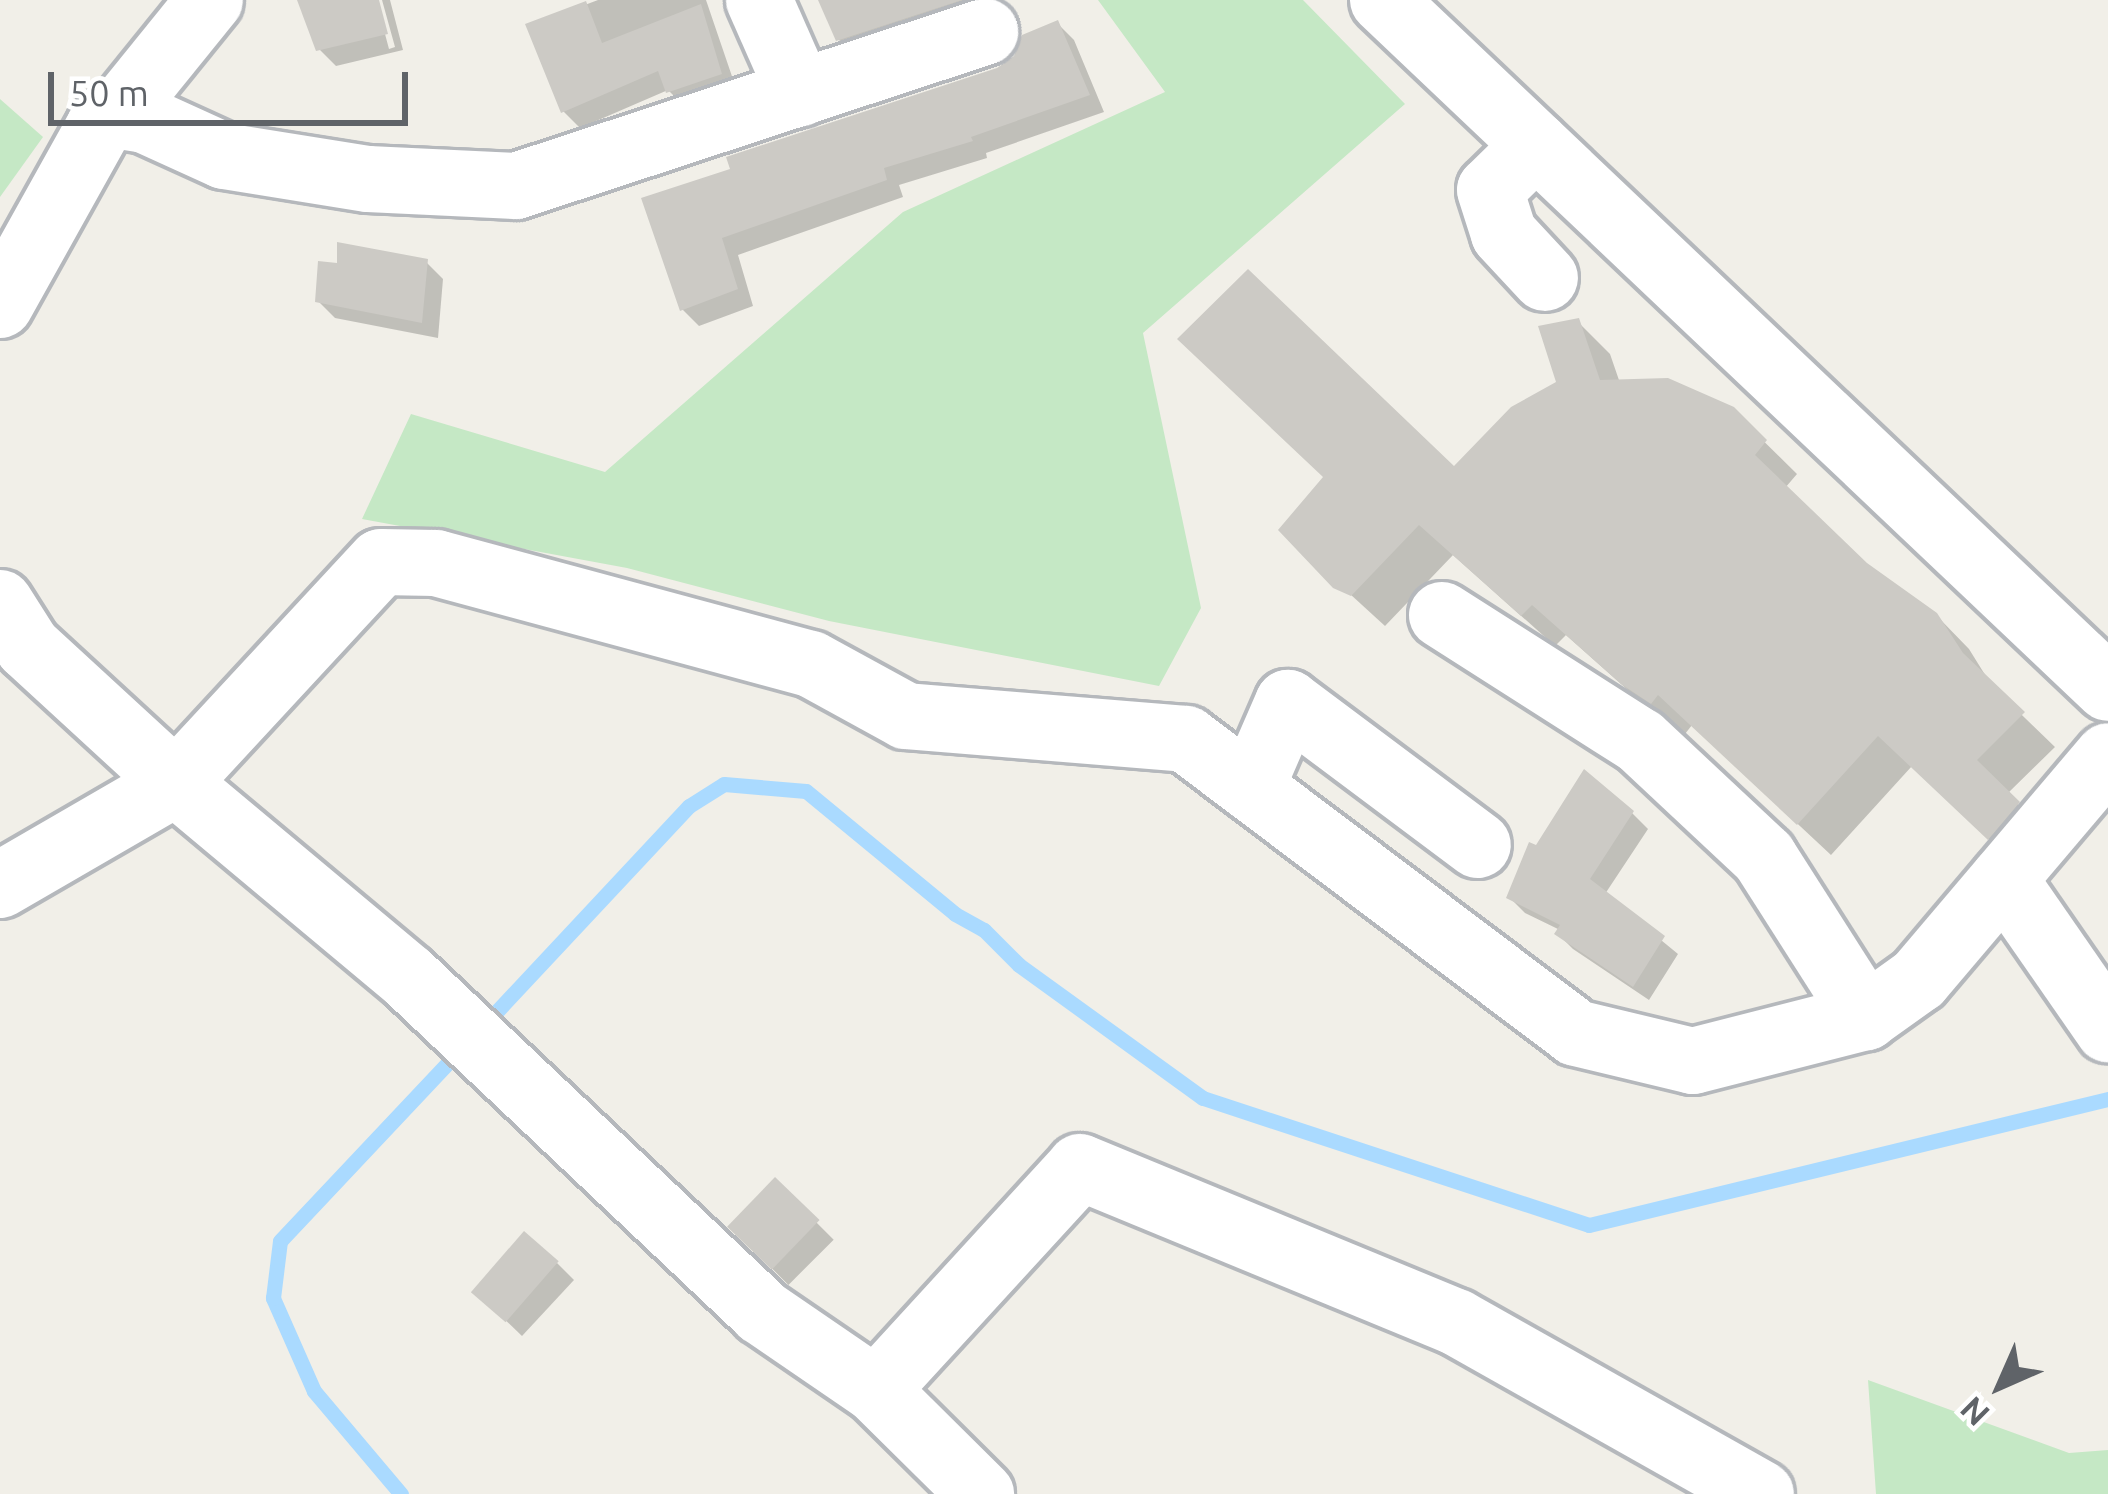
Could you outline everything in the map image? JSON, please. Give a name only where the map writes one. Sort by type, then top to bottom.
[{"type":"street","points":[[0,305],[99,127],[210,0]]},
{"type":"street","points":[[759,0],[800,93]]},
{"type":"street","points":[[1383,0],[2108,688]]},
{"type":"street","points":[[112,115],[145,120],[224,156],[368,179],[516,186],[985,32]]},
{"type":"street","points":[[1536,145],[1490,190],[1504,234],[1545,278]]},
{"type":"street","points":[[0,885],[176,783],[381,562],[436,563],[811,664],[906,716],[1186,740],[1576,1034],[1693,1061],[1866,1017],[1918,979],[2108,756]]},
{"type":"street","points":[[0,603],[28,647],[176,783],[408,977],[762,1312],[876,1390],[980,1494]]},
{"type":"street","points":[[1442,615],[1640,741],[1764,856],[1866,1017]]},
{"type":"street","points":[[1251,788],[1288,703],[1478,845]]},
{"type":"street","points":[[2004,879],[2108,1029]]},
{"type":"street","points":[[876,1390],[1080,1167],[1434,1312],[1761,1494]]},
{"type":"green space","points":[[1098,0],[1303,0],[1405,104],[1143,333],[1201,608],[1159,686],[829,621],[627,568],[362,519],[411,414],[605,472],[903,212],[1165,92]]},
{"type":"green space","points":[[0,99],[43,137],[0,197]]},
{"type":"green space","points":[[1868,1380],[2069,1453],[2108,1450],[2108,1494],[1876,1494]]},
{"type":"building","points":[[297,0],[379,0],[388,34],[316,51]]},
{"type":"building","points":[[818,0],[962,0],[836,41]]},
{"type":"building","points":[[586,1],[602,43],[701,4],[722,74],[666,93],[658,71],[561,113],[525,24]]},
{"type":"building","points":[[1058,20],[1090,95],[971,137],[973,141],[884,168],[887,180],[722,238],[738,289],[680,311],[641,198],[730,169],[726,157],[997,68],[1014,56],[1022,35]]},
{"type":"building","points":[[337,242],[428,259],[422,323],[315,302],[318,261],[337,263]]},
{"type":"building","points":[[1248,269],[1454,466],[1511,407],[1556,382],[1538,326],[1579,318],[1600,380],[1668,378],[1734,407],[1767,440],[1755,455],[1867,563],[1937,613],[1963,653],[2025,712],[1977,760],[2020,802],[1988,840],[1878,736],[1797,825],[1658,695],[1651,704],[1621,684],[1532,605],[1521,616],[1419,525],[1351,596],[1333,588],[1278,530],[1323,477],[1177,339]]},
{"type":"building","points":[[1584,769],[1634,811],[1590,879],[1665,936],[1633,987],[1554,934],[1560,925],[1506,898],[1529,842],[1536,845]]},
{"type":"building","points":[[775,1177],[820,1220],[772,1270],[727,1227]]},
{"type":"building","points":[[524,1231],[559,1261],[506,1322],[471,1292]]},
{"type":"waterway","points":[[484,1025],[689,806],[724,784],[806,791],[955,914],[984,930],[1019,965],[1203,1098],[1589,1225],[2108,1099]]},
{"type":"waterway","points":[[401,1494],[314,1391],[273,1298],[280,1241],[463,1047]]}]
